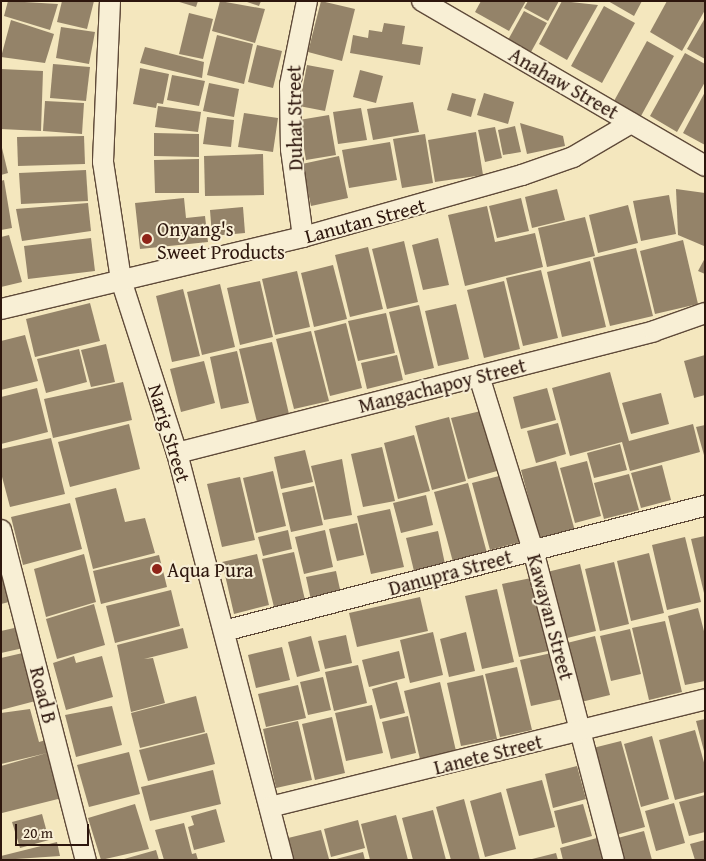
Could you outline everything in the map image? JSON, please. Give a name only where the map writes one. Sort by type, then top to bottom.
[{"type":"street","name":"Narig Street","points":[[110,1],[103,162],[121,280],[177,453],[283,860]]},
{"type":"street","name":"Duhat Street","points":[[303,237],[291,149],[290,85],[307,1]]},
{"type":"street","name":"Anahaw Street","points":[[422,1],[705,166]]},
{"type":"street","name":"Lanutan Street","points":[[1,309],[303,237],[530,172],[572,157],[631,123]]},
{"type":"street","name":"Mangachapoy Street","points":[[177,453],[479,376],[705,313]]},
{"type":"street","name":"Kawayan Street","points":[[479,376],[533,550],[614,860]]},
{"type":"street","name":"Danupra Street","points":[[224,631],[705,506]]},
{"type":"street","name":"Road B","points":[[1,530],[86,860]]},
{"type":"street","name":"Lanete Street","points":[[270,807],[581,732],[705,699]]},
{"type":"building","points":[[8,1],[58,4],[50,30],[4,16]]},
{"type":"building","points":[[62,1],[94,1],[87,29],[57,22]]},
{"type":"building","points":[[176,1],[198,1],[196,7]]},
{"type":"building","points":[[220,1],[265,9],[255,43],[212,31]]},
{"type":"building","points":[[244,1],[261,1],[259,6]]},
{"type":"building","points":[[321,1],[355,9],[342,61],[308,52]]},
{"type":"building","points":[[481,1],[526,1],[509,31],[475,12]]},
{"type":"building","points":[[528,1],[559,1],[548,21],[524,8]]},
{"type":"building","points":[[562,1],[598,5],[567,60],[539,44]]},
{"type":"building","points":[[608,1],[642,1],[634,16]]},
{"type":"building","points":[[667,1],[705,1],[705,10],[682,51],[650,32]]},
{"type":"building","points":[[604,6],[635,23],[602,83],[571,66]]},
{"type":"building","points":[[524,11],[547,23],[531,52],[508,40]]},
{"type":"building","points":[[189,13],[213,19],[203,59],[179,54]]},
{"type":"building","points":[[705,18],[705,59],[687,49]]},
{"type":"building","points":[[11,20],[54,34],[45,63],[1,57]]},
{"type":"building","points":[[384,23],[405,26],[402,44],[423,47],[420,65],[350,53],[353,35],[368,38],[369,30],[382,32]]},
{"type":"building","points":[[61,27],[95,32],[89,64],[56,58]]},
{"type":"building","points":[[217,35],[253,44],[244,84],[207,75]]},
{"type":"building","points":[[647,41],[674,56],[641,116],[614,101]]},
{"type":"building","points":[[257,45],[282,51],[273,88],[248,82]]},
{"type":"building","points":[[145,47],[204,62],[202,78],[140,63]]},
{"type":"building","points":[[685,53],[705,64],[705,82],[677,132],[650,116]]},
{"type":"building","points":[[53,64],[90,67],[86,101],[50,98]]},
{"type":"building","points":[[307,65],[334,70],[325,111],[299,106]]},
{"type":"building","points":[[140,68],[169,74],[163,104],[157,103],[156,108],[133,104]]},
{"type":"building","points":[[1,69],[43,71],[41,131],[1,129]]},
{"type":"building","points":[[360,70],[383,76],[376,103],[353,97]]},
{"type":"building","points":[[172,75],[205,81],[199,106],[167,100]]},
{"type":"building","points":[[209,83],[239,89],[234,117],[203,111]]},
{"type":"building","points":[[705,92],[705,145],[683,133]]},
{"type":"building","points":[[452,93],[476,99],[471,117],[447,110]]},
{"type":"building","points":[[484,93],[514,102],[508,124],[477,115]]},
{"type":"building","points":[[45,101],[84,103],[82,134],[43,131]]},
{"type":"building","points":[[413,102],[419,132],[373,140],[367,109]]},
{"type":"building","points":[[158,106],[201,112],[198,132],[155,127]]},
{"type":"building","points":[[361,108],[367,140],[338,144],[333,112]]},
{"type":"building","points":[[244,113],[278,118],[273,152],[238,147]]},
{"type":"building","points":[[329,115],[336,155],[306,160],[299,120]]},
{"type":"building","points":[[207,117],[234,120],[231,147],[203,144]]},
{"type":"building","points":[[520,123],[563,136],[565,146],[527,154]]},
{"type":"building","points":[[515,126],[521,152],[503,155],[498,130]]},
{"type":"building","points":[[495,127],[502,158],[485,162],[478,130]]},
{"type":"building","points":[[476,132],[483,175],[435,182],[428,140]]},
{"type":"building","points":[[154,133],[199,134],[199,157],[154,156]]},
{"type":"building","points":[[425,134],[433,183],[402,188],[393,139]]},
{"type":"building","points":[[84,136],[85,164],[18,166],[17,137]]},
{"type":"building","points":[[390,142],[397,180],[349,188],[342,150]]},
{"type":"building","points":[[1,149],[8,173],[1,175]]},
{"type":"building","points":[[263,154],[264,195],[205,196],[204,156]]},
{"type":"building","points":[[339,156],[348,198],[311,206],[302,164]]},
{"type":"building","points":[[199,159],[199,193],[155,193],[154,160]]},
{"type":"building","points":[[86,170],[88,201],[21,204],[19,173]]},
{"type":"building","points":[[4,180],[12,228],[1,230],[1,181]]},
{"type":"building","points":[[557,189],[565,220],[532,228],[525,197]]},
{"type":"building","points":[[676,189],[705,193],[704,246],[678,235]]},
{"type":"building","points":[[669,195],[676,234],[641,241],[633,201]]},
{"type":"building","points":[[184,198],[186,218],[205,216],[208,242],[140,249],[135,203]]},
{"type":"building","points":[[521,198],[529,231],[497,238],[489,206]]},
{"type":"building","points":[[88,203],[91,231],[22,241],[16,209]]},
{"type":"building","points":[[628,205],[638,243],[598,253],[589,215]]},
{"type":"building","points":[[487,206],[495,242],[535,233],[543,267],[465,286],[448,215]]},
{"type":"building","points":[[243,207],[245,233],[212,236],[210,210]]},
{"type":"building","points":[[585,217],[595,256],[547,267],[538,228]]},
{"type":"building","points":[[9,235],[22,282],[1,287],[1,237]]},
{"type":"building","points":[[91,238],[95,271],[28,279],[24,246]]},
{"type":"building","points":[[438,238],[449,285],[423,290],[412,245]]},
{"type":"building","points":[[683,240],[698,304],[655,314],[640,251]]},
{"type":"building","points":[[404,241],[418,302],[387,309],[372,249]]},
{"type":"building","points":[[368,247],[383,309],[350,317],[335,255]]},
{"type":"building","points":[[636,248],[653,316],[610,326],[593,258]]},
{"type":"building","points":[[705,258],[705,274],[698,271]]},
{"type":"building","points":[[590,261],[606,327],[562,337],[547,272]]},
{"type":"building","points":[[333,265],[347,319],[314,327],[301,273]]},
{"type":"building","points":[[541,270],[558,338],[523,346],[506,278]]},
{"type":"building","points":[[297,271],[310,327],[275,335],[262,279]]},
{"type":"building","points":[[260,281],[273,337],[240,345],[227,288]]},
{"type":"building","points":[[504,281],[520,349],[484,358],[467,290]]},
{"type":"building","points":[[220,284],[235,347],[202,355],[187,292]]},
{"type":"building","points":[[183,289],[200,356],[172,362],[156,296]]},
{"type":"building","points":[[90,303],[100,341],[35,357],[26,319]]},
{"type":"building","points":[[456,304],[469,359],[438,366],[425,311]]},
{"type":"building","points":[[419,305],[434,368],[405,375],[389,312]]},
{"type":"building","points":[[386,313],[395,353],[358,361],[348,321]]},
{"type":"building","points":[[346,323],[362,388],[330,396],[314,331]]},
{"type":"building","points":[[311,331],[329,401],[294,409],[276,339]]},
{"type":"building","points":[[25,335],[38,381],[1,390],[1,341]]},
{"type":"building","points":[[272,342],[289,414],[257,422],[239,349]]},
{"type":"building","points":[[106,344],[115,382],[91,387],[81,350]]},
{"type":"building","points":[[79,349],[87,382],[46,393],[37,359]]},
{"type":"building","points":[[237,351],[249,403],[221,409],[210,357]]},
{"type":"building","points":[[397,355],[403,380],[367,389],[361,363]]},
{"type":"building","points":[[705,355],[705,395],[694,398],[684,361]]},
{"type":"building","points":[[204,361],[215,403],[181,412],[170,369]]},
{"type":"building","points":[[610,372],[629,441],[693,424],[700,452],[630,471],[622,442],[570,456],[552,388]]},
{"type":"building","points":[[123,382],[132,420],[53,438],[44,399]]},
{"type":"building","points":[[37,388],[48,432],[1,444],[1,397]]},
{"type":"building","points":[[547,388],[556,420],[521,429],[513,397]]},
{"type":"building","points":[[661,393],[669,424],[631,434],[622,403]]},
{"type":"building","points":[[481,411],[497,471],[468,479],[451,418]]},
{"type":"building","points":[[449,417],[466,481],[432,490],[415,426]]},
{"type":"building","points":[[558,423],[566,454],[536,463],[527,431]]},
{"type":"building","points":[[129,424],[140,469],[70,487],[58,442]]},
{"type":"building","points":[[705,425],[705,455],[704,455],[696,427]]},
{"type":"building","points":[[414,435],[430,491],[398,499],[384,443]]},
{"type":"building","points":[[51,438],[65,494],[10,507],[1,473],[1,449]]},
{"type":"building","points":[[620,444],[627,470],[594,478],[587,453]]},
{"type":"building","points":[[382,447],[395,501],[363,507],[351,454]]},
{"type":"building","points":[[305,450],[313,482],[281,489],[274,457]]},
{"type":"building","points":[[342,459],[352,515],[324,520],[311,466]]},
{"type":"building","points":[[556,461],[576,535],[541,545],[521,470]]},
{"type":"building","points":[[587,461],[601,516],[575,523],[560,468]]},
{"type":"building","points":[[662,465],[671,500],[641,508],[631,473]]},
{"type":"building","points":[[273,471],[286,526],[256,533],[243,478]]},
{"type":"building","points":[[629,474],[639,510],[604,519],[594,483]]},
{"type":"building","points":[[503,475],[521,542],[490,550],[472,483]]},
{"type":"building","points":[[240,477],[255,540],[222,547],[207,484]]},
{"type":"building","points":[[468,483],[487,553],[453,562],[434,492]]},
{"type":"building","points":[[314,486],[323,525],[291,532],[282,493]]},
{"type":"building","points":[[116,488],[125,522],[145,518],[155,553],[93,569],[75,498]]},
{"type":"building","points":[[426,495],[433,525],[401,533],[393,503]]},
{"type":"building","points":[[70,503],[82,549],[23,565],[11,517]]},
{"type":"building","points":[[390,509],[404,567],[371,574],[357,516]]},
{"type":"building","points":[[357,523],[364,555],[337,561],[329,529]]},
{"type":"building","points":[[288,530],[292,549],[263,556],[258,537]]},
{"type":"building","points":[[325,530],[333,567],[304,574],[295,537]]},
{"type":"building","points":[[438,531],[445,564],[414,571],[406,538]]},
{"type":"building","points":[[705,536],[705,592],[704,593],[691,539]]},
{"type":"building","points":[[685,537],[701,602],[667,610],[652,545]]},
{"type":"building","points":[[1,551],[17,600],[1,604]]},
{"type":"building","points":[[294,552],[305,600],[274,607],[262,559]]},
{"type":"building","points":[[649,553],[664,613],[631,621],[617,561]]},
{"type":"building","points":[[84,554],[96,602],[46,617],[34,569]]},
{"type":"building","points":[[257,554],[269,605],[234,614],[222,562]]},
{"type":"building","points":[[159,555],[167,587],[101,604],[93,571]]},
{"type":"building","points":[[614,562],[629,624],[600,631],[585,569]]},
{"type":"building","points":[[580,564],[596,631],[563,639],[547,572]]},
{"type":"building","points":[[336,571],[341,594],[311,600],[306,577]]},
{"type":"building","points":[[536,577],[553,650],[519,657],[502,584]]},
{"type":"building","points":[[497,589],[514,662],[482,669],[465,596]]},
{"type":"building","points":[[171,590],[180,626],[115,643],[106,606]]},
{"type":"building","points":[[420,597],[428,631],[357,647],[349,613]]},
{"type":"building","points":[[94,604],[105,645],[57,659],[46,619]]},
{"type":"building","points":[[698,608],[705,635],[705,681],[685,685],[668,616]]},
{"type":"building","points":[[665,621],[682,692],[649,700],[632,628]]},
{"type":"building","points":[[23,626],[28,647],[1,653],[1,631]]},
{"type":"building","points":[[183,628],[188,648],[144,659],[153,658],[165,703],[131,712],[117,645]]},
{"type":"building","points":[[630,629],[641,674],[611,681],[600,636]]},
{"type":"building","points":[[433,632],[443,675],[410,683],[400,640]]},
{"type":"building","points":[[466,632],[475,671],[449,677],[440,639]]},
{"type":"building","points":[[346,635],[352,663],[325,669],[318,641]]},
{"type":"building","points":[[311,636],[320,671],[297,677],[288,642]]},
{"type":"building","points":[[595,636],[610,695],[577,703],[563,644]]},
{"type":"building","points":[[282,647],[290,680],[256,688],[248,655]]},
{"type":"building","points":[[399,651],[405,678],[369,687],[362,660]]},
{"type":"building","points":[[27,652],[43,699],[1,710],[1,658]]},
{"type":"building","points":[[556,652],[567,698],[531,706],[520,660]]},
{"type":"building","points":[[74,656],[76,663],[102,656],[113,697],[66,710],[53,663]]},
{"type":"building","points":[[358,665],[367,703],[334,711],[325,672]]},
{"type":"building","points":[[517,667],[532,730],[500,737],[485,674]]},
{"type":"building","points":[[483,675],[497,739],[461,746],[447,683]]},
{"type":"building","points":[[323,677],[331,710],[308,715],[300,682]]},
{"type":"building","points":[[397,682],[405,713],[380,719],[372,689]]},
{"type":"building","points":[[440,682],[456,751],[420,759],[404,691]]},
{"type":"building","points":[[298,685],[306,718],[266,727],[258,694]]},
{"type":"building","points":[[196,696],[205,732],[140,748],[131,713]]},
{"type":"building","points":[[372,705],[383,753],[346,761],[335,713]]},
{"type":"building","points":[[112,706],[122,745],[76,757],[65,715]]},
{"type":"building","points":[[30,709],[39,742],[46,740],[66,797],[2,813],[1,766],[47,753],[1,764],[1,713]]},
{"type":"building","points":[[408,716],[416,753],[391,759],[382,722]]},
{"type":"building","points":[[332,717],[345,773],[315,780],[302,724]]},
{"type":"building","points":[[705,719],[705,751],[704,751],[696,721]]},
{"type":"building","points":[[298,721],[312,780],[276,788],[263,729]]},
{"type":"building","points":[[695,730],[705,766],[705,792],[675,800],[659,740]]},
{"type":"building","points":[[207,733],[215,764],[148,781],[139,750]]},
{"type":"building","points":[[652,736],[669,799],[641,807],[624,744]]},
{"type":"building","points":[[621,741],[645,827],[612,836],[589,749]]},
{"type":"building","points":[[129,752],[140,794],[89,807],[77,765]]},
{"type":"building","points":[[577,766],[586,799],[553,808],[545,774]]},
{"type":"building","points":[[213,770],[221,804],[150,821],[141,787]]},
{"type":"building","points":[[542,780],[555,827],[519,836],[506,789]]},
{"type":"building","points":[[501,792],[516,849],[485,857],[470,801]]},
{"type":"building","points":[[705,795],[705,832],[689,836],[679,802]]},
{"type":"building","points":[[464,799],[480,860],[451,860],[436,807]]},
{"type":"building","points":[[674,803],[685,843],[656,851],[645,811]]},
{"type":"building","points":[[135,804],[149,849],[101,860],[88,818]]},
{"type":"building","points":[[583,804],[592,836],[562,844],[554,811]]},
{"type":"building","points":[[216,809],[225,842],[194,850],[188,827],[194,825],[191,816]]},
{"type":"building","points":[[433,810],[446,860],[413,860],[402,818]]},
{"type":"building","points":[[42,814],[49,840],[20,848],[12,822]]},
{"type":"building","points":[[396,815],[408,860],[370,860],[361,824]]},
{"type":"building","points":[[358,820],[365,848],[331,857],[324,829]]},
{"type":"building","points":[[184,823],[192,854],[196,853],[198,860],[164,860],[155,830]]},
{"type":"building","points":[[321,830],[329,859],[294,860],[288,838]]},
{"type":"building","points":[[644,831],[652,860],[620,860],[614,839]]},
{"type":"building","points":[[597,838],[603,860],[563,860],[560,848]]},
{"type":"building","points":[[705,840],[705,860],[695,860],[690,844]]},
{"type":"building","points":[[57,842],[60,856],[1,860],[1,856]]},
{"type":"building","points":[[156,850],[159,860],[124,860],[124,859]]},
{"type":"building","points":[[363,852],[365,860],[336,860],[336,859]]},
{"type":"building","points":[[556,853],[558,860],[532,860],[532,859]]},
{"type":"place","name":"Onyang's Sweet Products","points":[[147,239]]},
{"type":"place","name":"Aqua Pura","points":[[157,569]]}]
